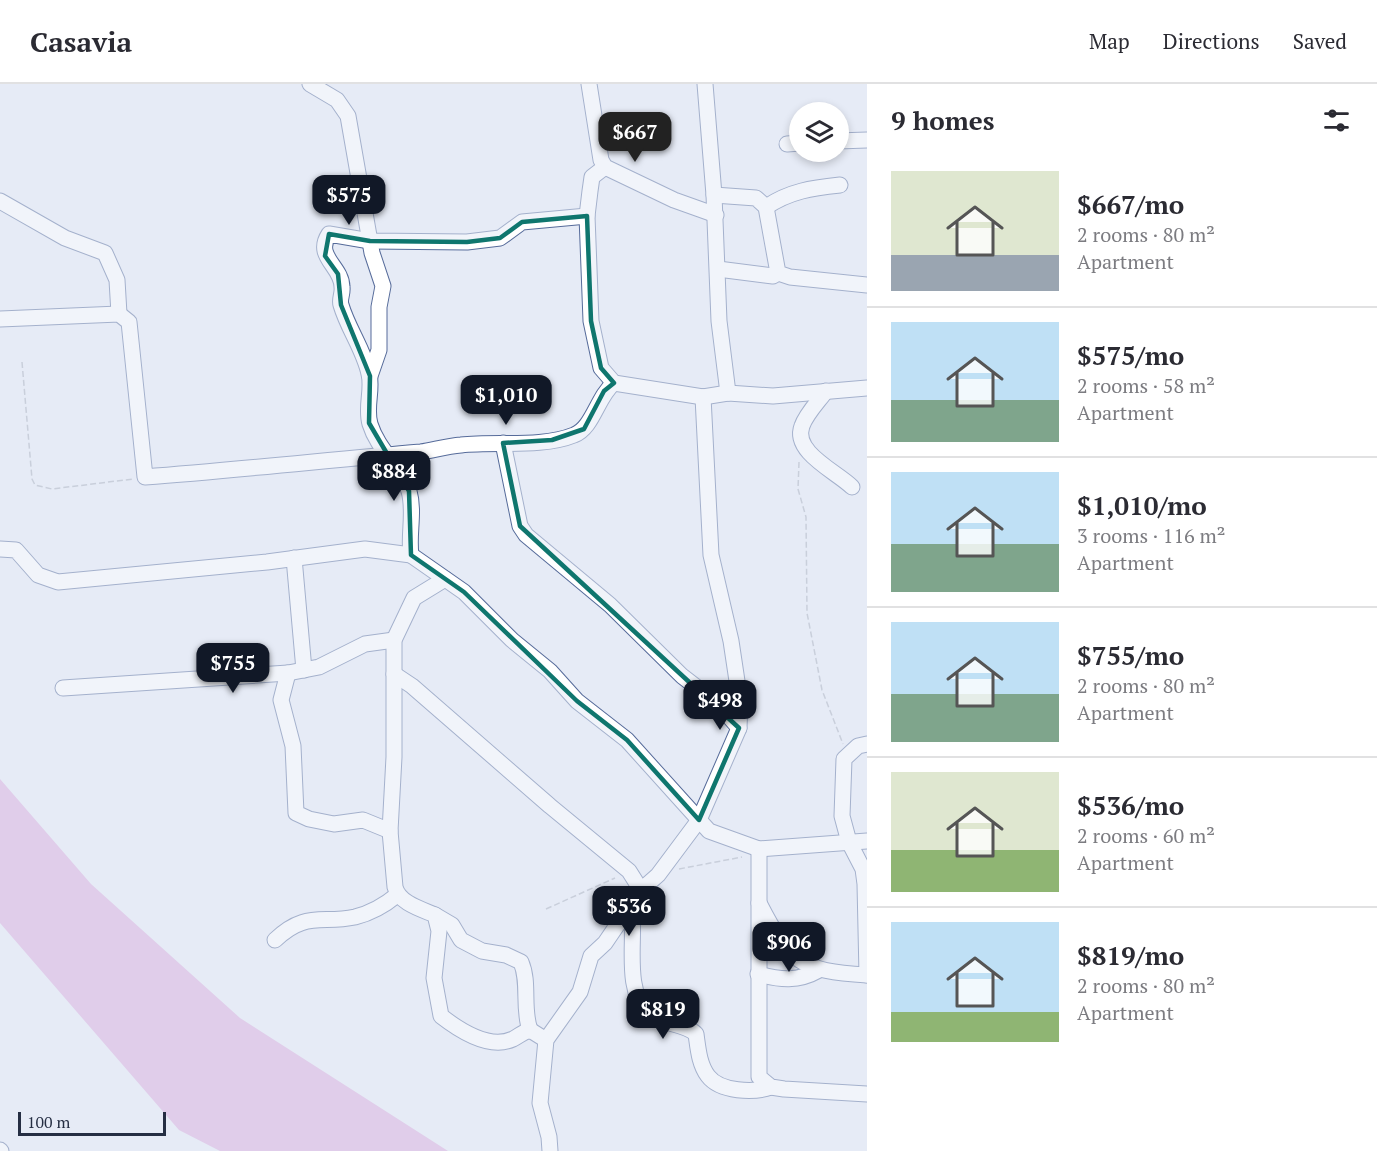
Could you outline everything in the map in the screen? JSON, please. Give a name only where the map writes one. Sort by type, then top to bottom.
[{"type":"street","points":[[310,84],[337,100],[348,116],[370,241],[378,276],[383,286],[379,307],[379,350],[370,375],[367,401],[369,423],[383,453],[403,477],[409,491],[412,505],[411,555]]},
{"type":"street","points":[[589,84],[601,160],[605,166],[674,200],[716,215]]},
{"type":"street","points":[[705,84],[716,215],[719,321],[728,393]]},
{"type":"street","points":[[849,141],[867,140]]},
{"type":"street","points":[[605,166],[592,177],[587,216],[591,321],[599,361],[605,374],[614,382],[703,397],[728,393],[773,396],[867,388]]},
{"type":"street","points":[[766,207],[782,196],[801,190],[840,185]]},
{"type":"street","points":[[714,195],[756,198],[766,207],[778,273]]},
{"type":"street","points":[[0,201],[65,238],[105,253],[117,280],[119,314]]},
{"type":"street","points":[[370,375],[341,305],[343,286],[338,274],[325,256],[324,242],[329,234],[370,241],[467,242],[500,238],[522,222],[587,216]]},
{"type":"street","points":[[718,269],[773,276],[778,273],[790,277],[867,285]]},
{"type":"street","points":[[0,319],[119,314],[129,322],[145,477],[251,469],[383,453],[552,440],[575,435],[584,429],[604,391],[614,382]]},
{"type":"street","points":[[826,391],[802,426],[800,436],[806,450],[852,487]]},
{"type":"street","points":[[550,1151],[549,1137],[540,1103],[546,1040],[580,992],[591,956],[605,943],[641,890],[658,875],[699,820],[739,728],[740,701],[731,641],[711,555],[703,397]]},
{"type":"street","points":[[503,443],[520,526],[526,535],[609,605],[682,676],[717,703],[739,728]]},
{"type":"street","points":[[0,549],[16,550],[38,575],[58,582],[365,549],[411,555],[464,592],[512,640],[550,671],[577,701],[627,740],[709,831],[756,849],[867,841]]},
{"type":"street","points":[[294,558],[304,670]]},
{"type":"street","points":[[397,895],[390,831],[394,640],[414,598],[445,579]]},
{"type":"street","points":[[63,688],[288,673],[319,667],[365,645],[394,640]]},
{"type":"street","points":[[288,673],[281,700],[293,746],[296,813],[309,819],[334,824],[363,820],[390,831]]},
{"type":"street","points":[[394,674],[412,686],[629,871],[641,890]]},
{"type":"street","points":[[758,900],[784,949],[807,966],[819,970],[867,975],[863,868],[849,842],[842,816],[844,759],[849,752],[867,744]]},
{"type":"street","points":[[756,849],[757,1068],[759,1077],[771,1087]]},
{"type":"street","points":[[397,895],[452,926],[461,940],[471,946],[482,951],[506,955],[521,962],[524,970],[526,1020],[530,1030],[546,1040]]},
{"type":"street","points":[[275,940],[285,930],[311,919],[355,917],[383,906],[397,895]]},
{"type":"street","points":[[631,905],[633,915],[630,955],[639,997],[648,1014],[696,1034],[701,1064],[709,1078],[731,1089],[763,1090],[771,1087],[867,1094]]},
{"type":"street","points":[[435,915],[439,931],[434,978],[441,1016],[463,1033],[493,1042],[511,1040],[530,1030]]},
{"type":"street","points":[[758,974],[782,980],[807,977],[819,970]]},
{"type":"path","points":[[22,362],[32,479],[35,485],[52,489],[145,477]]},
{"type":"path","points":[[806,450],[800,459],[798,478],[801,501],[807,517],[807,613],[822,690],[840,741],[849,752]]},
{"type":"path","points":[[678,869],[698,863],[738,859],[756,849]]},
{"type":"path","points":[[546,909],[629,871]]},
{"type":"highlighted area","points":[[587,216],[591,321],[601,368],[614,383],[604,391],[584,429],[552,440],[503,443],[520,526],[739,728],[699,820],[627,740],[577,701],[464,592],[411,555],[409,491],[369,423],[370,376],[341,305],[338,274],[325,256],[329,234],[370,241],[467,242],[500,238],[522,222]]},
{"type":"shaded area","points":[[0,779],[91,884],[240,1018],[448,1151],[220,1151],[179,1130],[0,923]]}]
